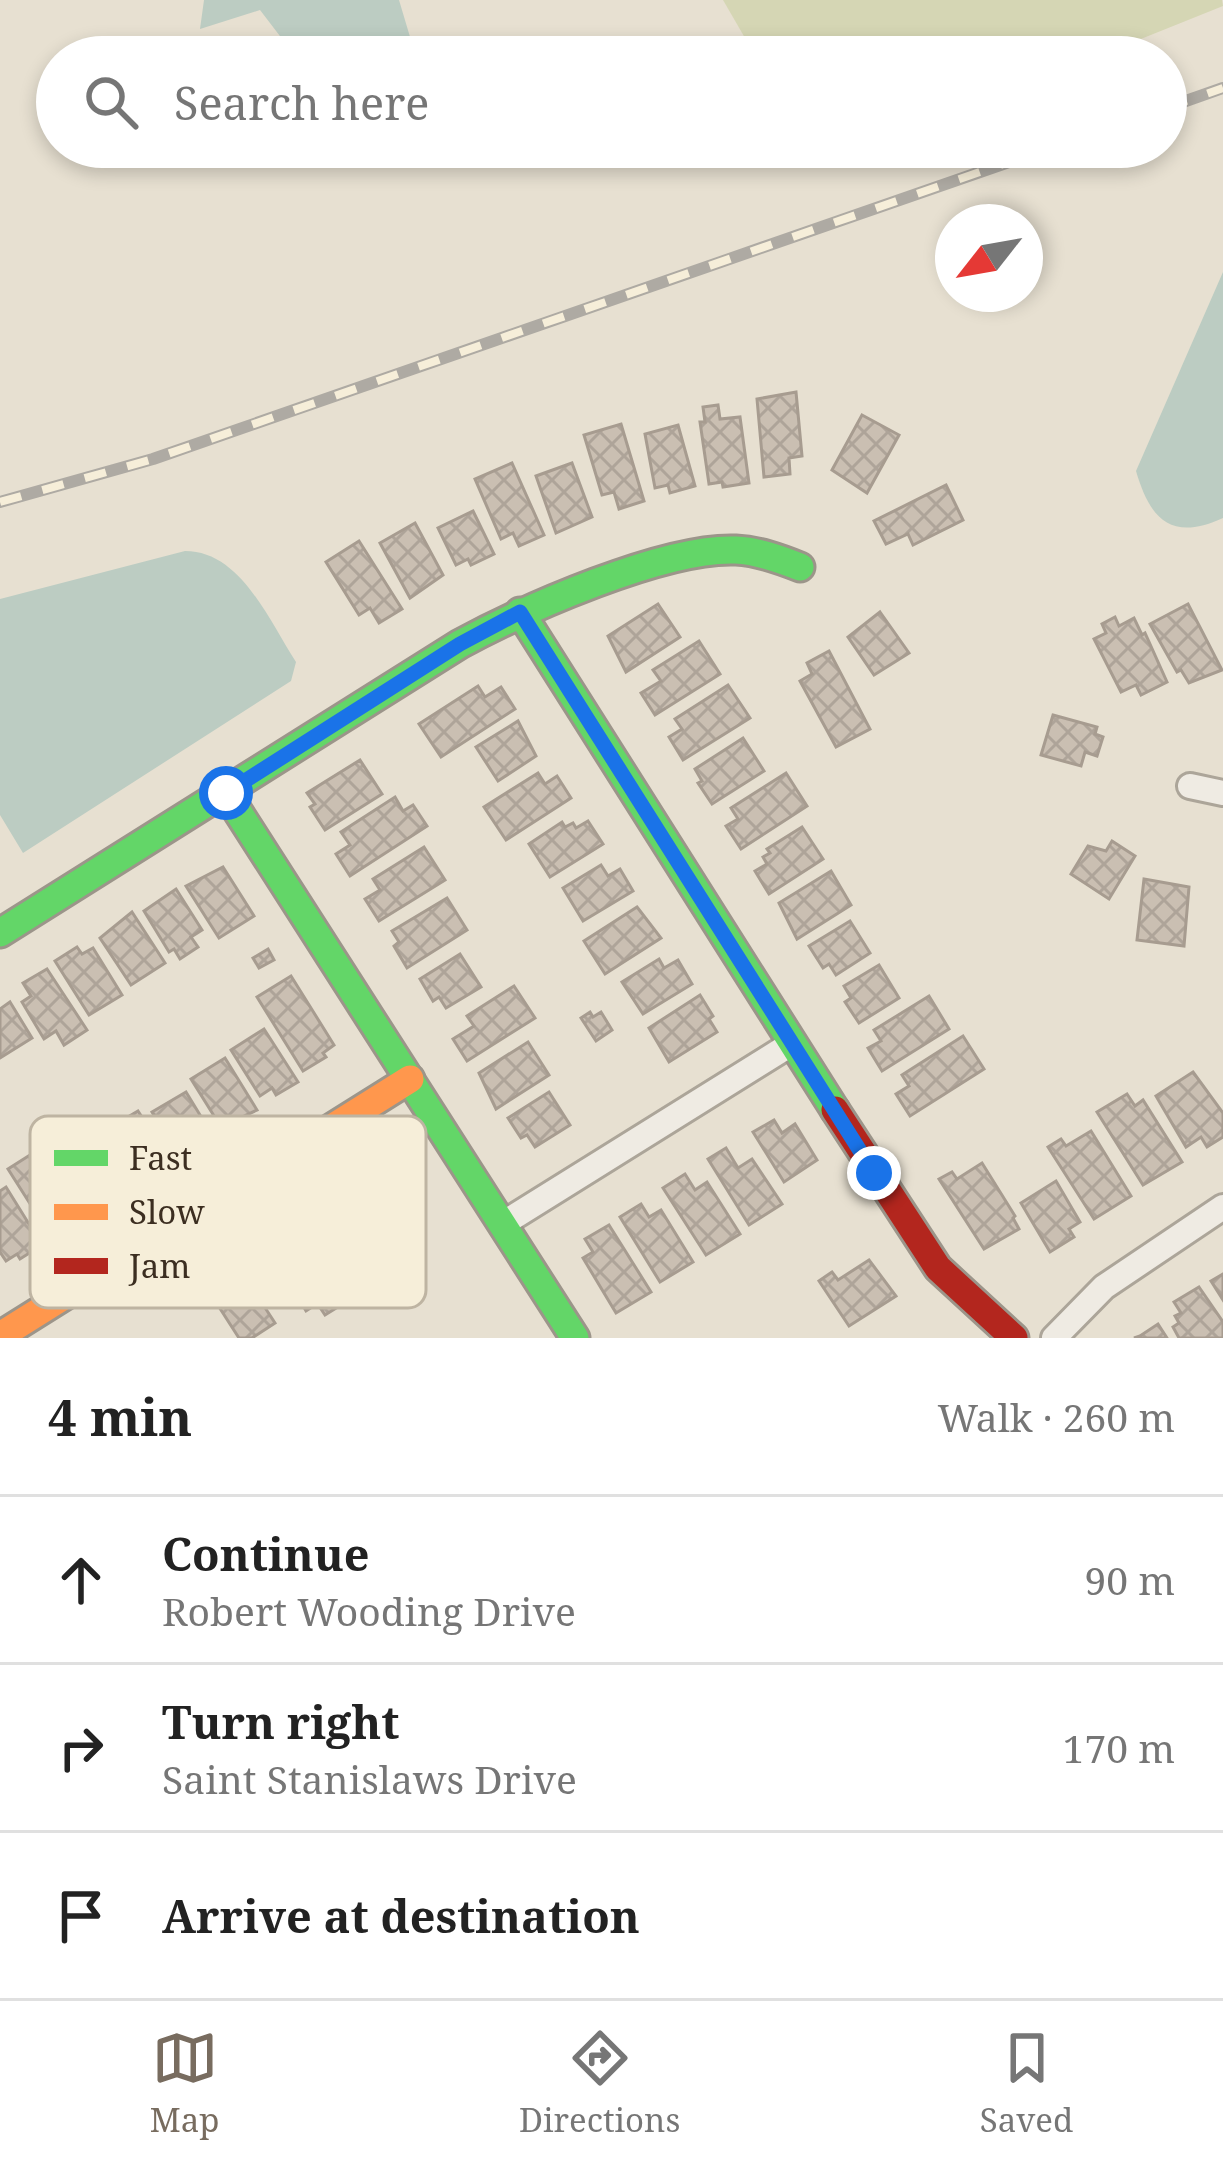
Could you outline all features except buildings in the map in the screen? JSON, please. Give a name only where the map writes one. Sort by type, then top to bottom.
[{"type":"street","points":[[4,921],[226,793],[460,644],[520,612],[584,587],[692,556],[749,551],[800,568]]},
{"type":"street","points":[[520,612],[938,1268],[1014,1338]]},
{"type":"street","points":[[1190,786],[1223,793]]},
{"type":"street","points":[[226,793],[575,1338]]},
{"type":"street","points":[[505,1223],[791,1044]]},
{"type":"street","points":[[351,1116],[410,1079]]},
{"type":"street","points":[[1054,1338],[1119,1275],[1223,1208]]},
{"type":"street","points":[[0,1336],[45,1308]]},
{"type":"green space","points":[[723,0],[1222,0],[1223,6],[1148,36],[744,36]]},
{"type":"shaded area","points":[[204,0],[399,0],[410,36],[280,36],[260,10],[200,29]]},
{"type":"shaded area","points":[[1223,272],[1223,518],[1189,528],[1176,526],[1165,522],[1148,502],[1136,471]]},
{"type":"shaded area","points":[[185,551],[205,554],[238,575],[296,662],[291,681],[23,853],[0,815],[0,599]]},
{"type":"railway","points":[[1187,101],[1223,88]]},
{"type":"railway","points":[[0,502],[153,459],[991,168]]},
{"type":"traffic: fast","points":[[0,933],[460,644],[520,614],[634,569],[706,552],[752,552],[800,567]]},
{"type":"traffic: fast","points":[[520,612],[835,1110]]},
{"type":"traffic: fast","points":[[226,793],[575,1338]]},
{"type":"traffic: slow","points":[[351,1116],[410,1079]]},
{"type":"traffic: slow","points":[[0,1336],[45,1308]]},
{"type":"traffic: jam","points":[[835,1110],[938,1268],[1014,1338]]},
{"type":"route","points":[[226,793],[460,644],[520,612],[874,1173]]}]
